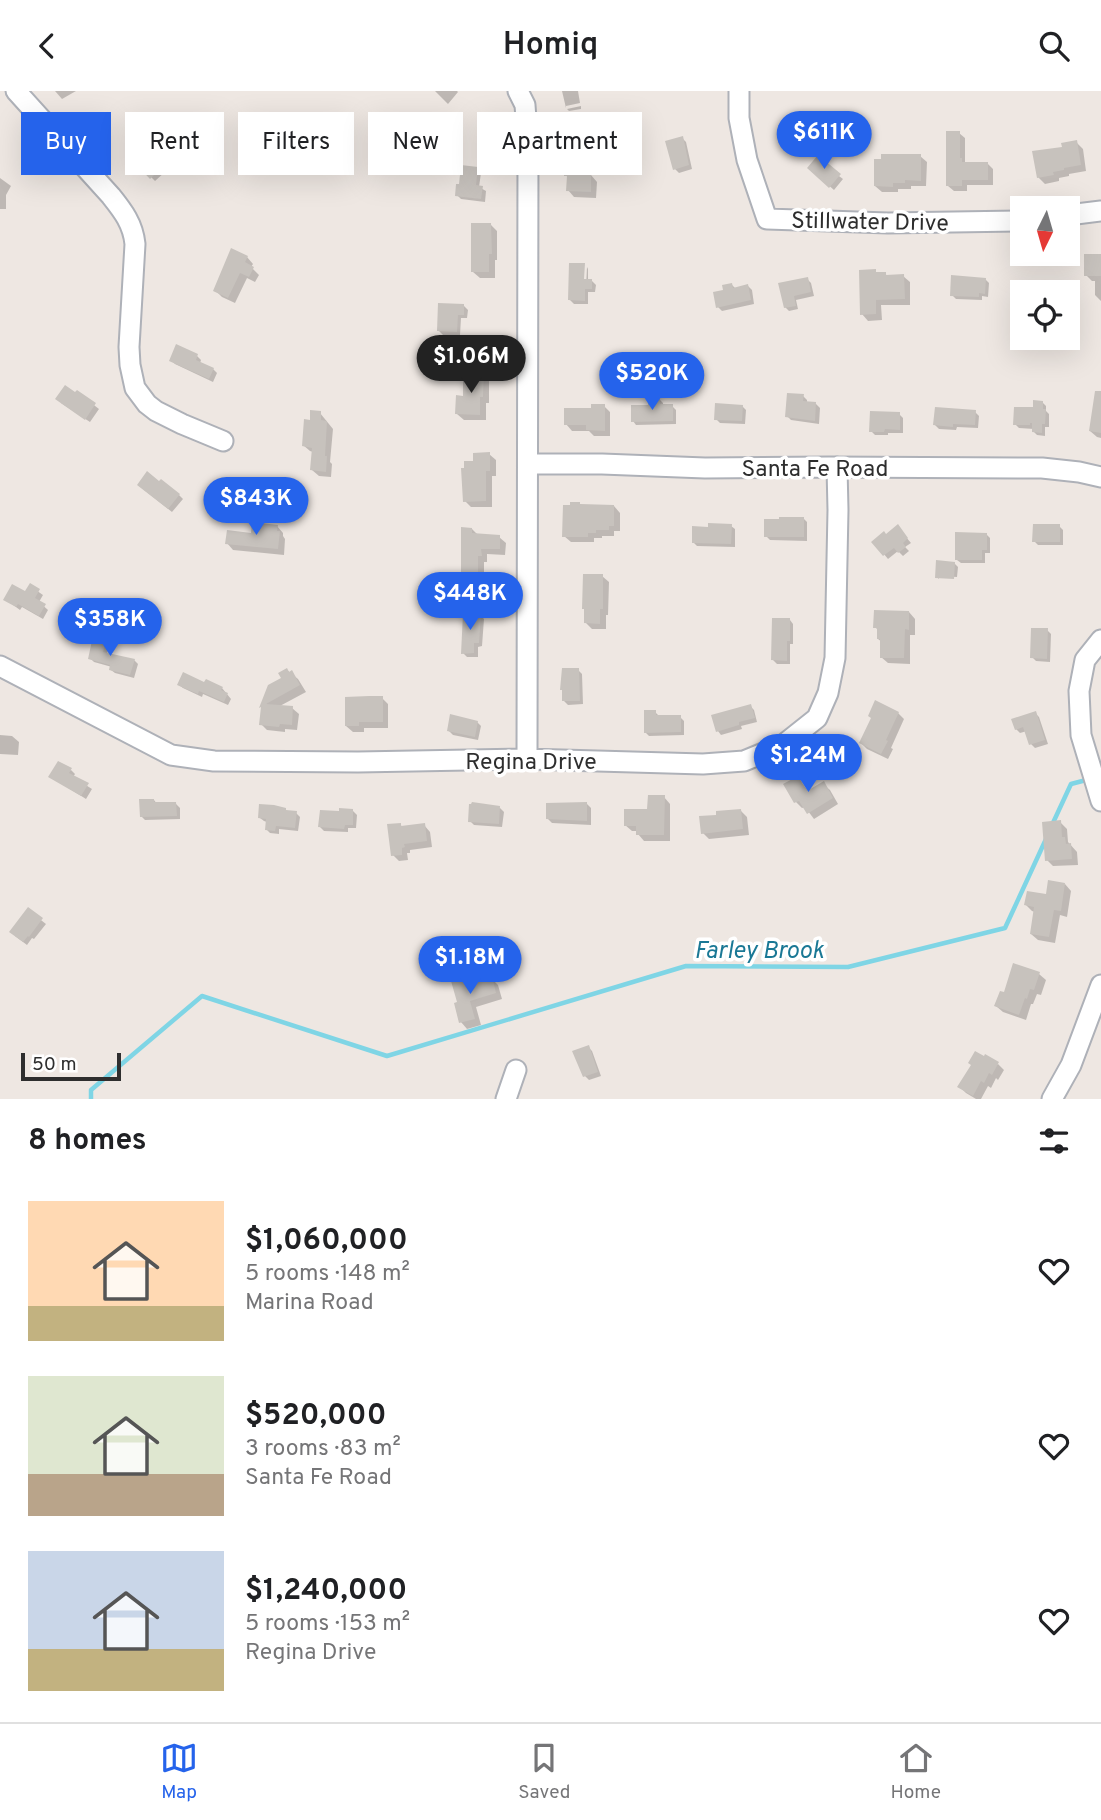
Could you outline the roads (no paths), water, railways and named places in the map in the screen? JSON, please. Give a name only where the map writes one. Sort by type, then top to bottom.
[{"type":"street","points":[[16,91],[111,196],[125,214],[134,233],[129,347],[135,388],[156,411],[223,441]]},
{"type":"street","points":[[518,91],[525,105],[528,147],[527,759]]},
{"type":"street","name":"Stillwater Drive","points":[[739,91],[739,118],[747,160],[767,219],[888,223],[1010,221]]},
{"type":"street","points":[[1080,214],[1101,211]]},
{"type":"street","name":"Santa Fe Road","points":[[527,464],[705,468],[1042,468],[1101,477]]},
{"type":"street","name":"Regina Drive","points":[[0,666],[171,755],[214,761],[527,759],[703,764],[744,761],[783,745],[817,718],[828,693],[835,658],[838,510],[836,467]]},
{"type":"street","points":[[1101,640],[1085,660],[1079,691],[1081,735],[1101,801]]},
{"type":"street","points":[[1052,1099],[1071,1065],[1101,985]]},
{"type":"street","points":[[506,1099],[516,1070]]},
{"type":"waterway","name":"Farley Brook","points":[[1052,825],[1071,784],[1090,779]]},
{"type":"waterway","name":"Farley Brook","points":[[91,1099],[91,1090],[202,996],[387,1056],[686,966],[848,967],[1005,928],[1046,839]]}]
